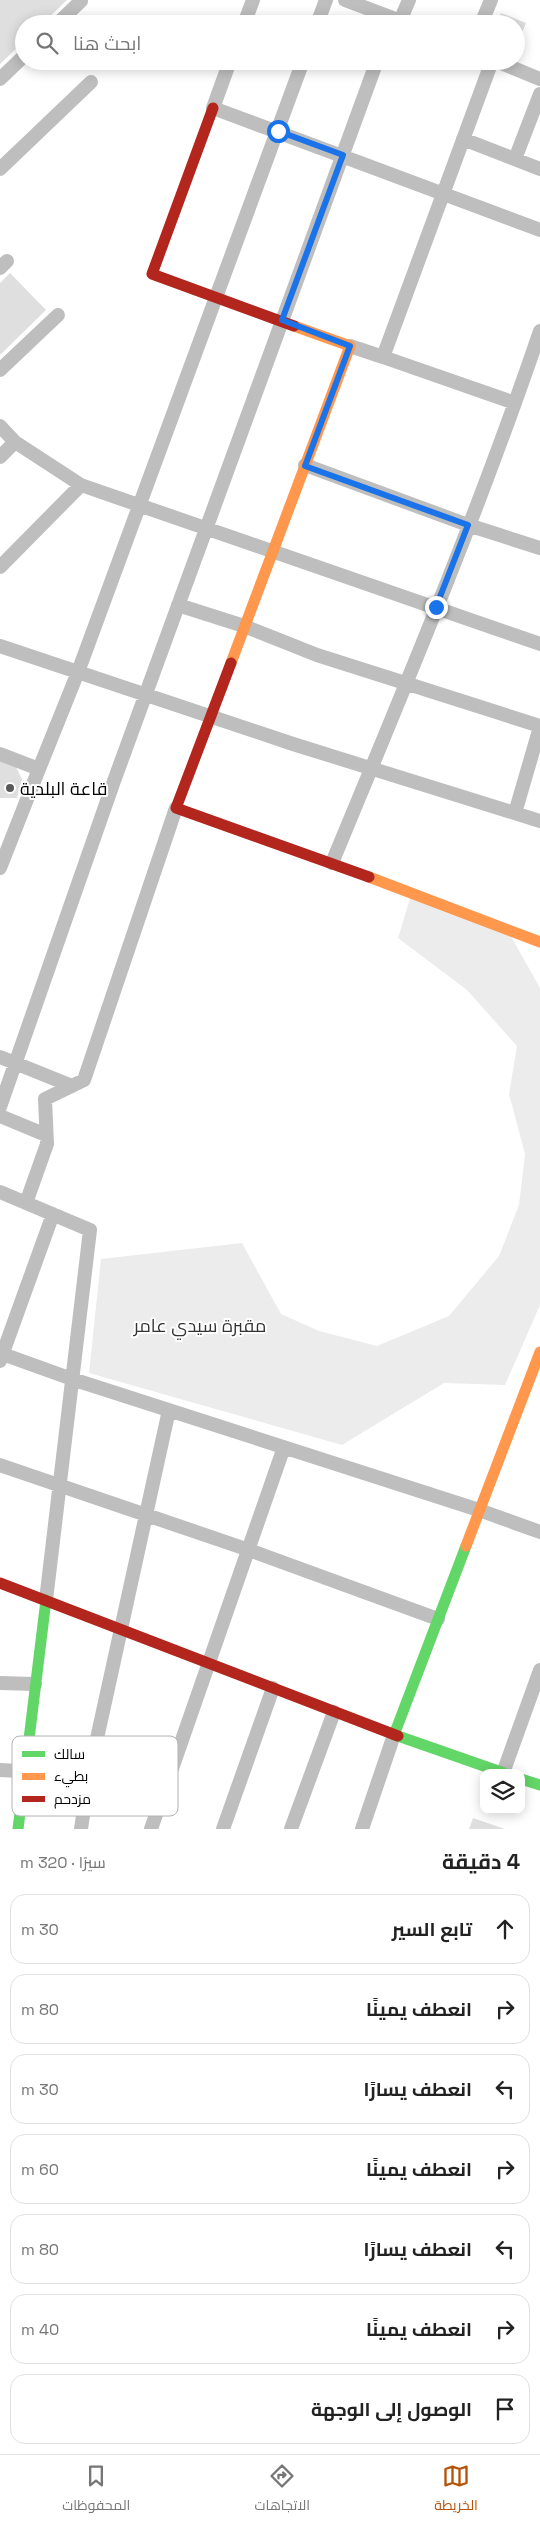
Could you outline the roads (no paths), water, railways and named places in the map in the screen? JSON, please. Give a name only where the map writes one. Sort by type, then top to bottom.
[{"type":"street","points":[[247,15],[253,0]]},
{"type":"street","points":[[320,15],[326,0]]},
{"type":"street","points":[[345,0],[381,15]]},
{"type":"street","points":[[402,15],[409,0]]},
{"type":"street","points":[[484,15],[490,0]]},
{"type":"street","points":[[66,15],[81,1]]},
{"type":"street","points":[[0,79],[15,65]]},
{"type":"street","points":[[227,70],[152,274],[216,299],[282,320],[350,346],[515,403]]},
{"type":"street","points":[[0,868],[78,672],[300,70]]},
{"type":"street","points":[[0,1107],[145,694],[374,70]]},
{"type":"street","points":[[383,357],[489,70]]},
{"type":"street","points":[[517,70],[540,80]]},
{"type":"street","points":[[0,169],[91,82]]},
{"type":"street","points":[[515,159],[540,94]]},
{"type":"street","points":[[213,108],[540,230]]},
{"type":"street","points":[[463,139],[540,169]]},
{"type":"street","points":[[0,370],[58,315]]},
{"type":"street","points":[[332,862],[407,682],[515,403],[540,331]]},
{"type":"street","points":[[26,1203],[47,1144],[45,1099],[84,1080],[176,808],[350,346]]},
{"type":"street","points":[[0,426],[15,442],[81,484],[540,644]]},
{"type":"street","points":[[0,457],[15,442]]},
{"type":"street","points":[[305,466],[468,525],[540,548]]},
{"type":"street","points":[[0,567],[81,484]]},
{"type":"street","points":[[178,605],[244,626],[318,655],[407,682],[540,727],[515,813]]},
{"type":"street","points":[[0,646],[210,716],[540,821]]},
{"type":"street","points":[[0,754],[39,769]]},
{"type":"street","points":[[176,808],[332,862],[540,942]]},
{"type":"street","points":[[0,1057],[72,1086]]},
{"type":"street","points":[[0,1116],[46,1135]]},
{"type":"street","points":[[0,1192],[90,1230],[29,1736]]},
{"type":"street","points":[[53,1214],[1,1356],[479,1510],[540,1532]]},
{"type":"street","points":[[362,1829],[394,1735],[479,1510],[536,1373],[540,1352]]},
{"type":"street","points":[[97,1736],[169,1410]]},
{"type":"street","points":[[178,1754],[284,1447]]},
{"type":"street","points":[[0,1465],[59,1487],[248,1550],[438,1618]]},
{"type":"street","points":[[0,1583],[394,1735],[492,1769]]},
{"type":"street","points":[[505,1769],[540,1670]]},
{"type":"street","points":[[0,1683],[36,1684]]},
{"type":"street","points":[[223,1829],[273,1688]]},
{"type":"street","points":[[291,1829],[334,1712]]},
{"type":"street","points":[[525,1780],[540,1785]]},
{"type":"street","points":[[18,1829],[20,1816]]},
{"type":"street","points":[[81,1829],[83,1816]]},
{"type":"street","points":[[151,1829],[156,1816]]},
{"type":"place","name":"قاعة البلدية","points":[[10,788]]},
{"type":"park label","name":"مقبرة سيدي عامر","points":[[200,1325]]}]
